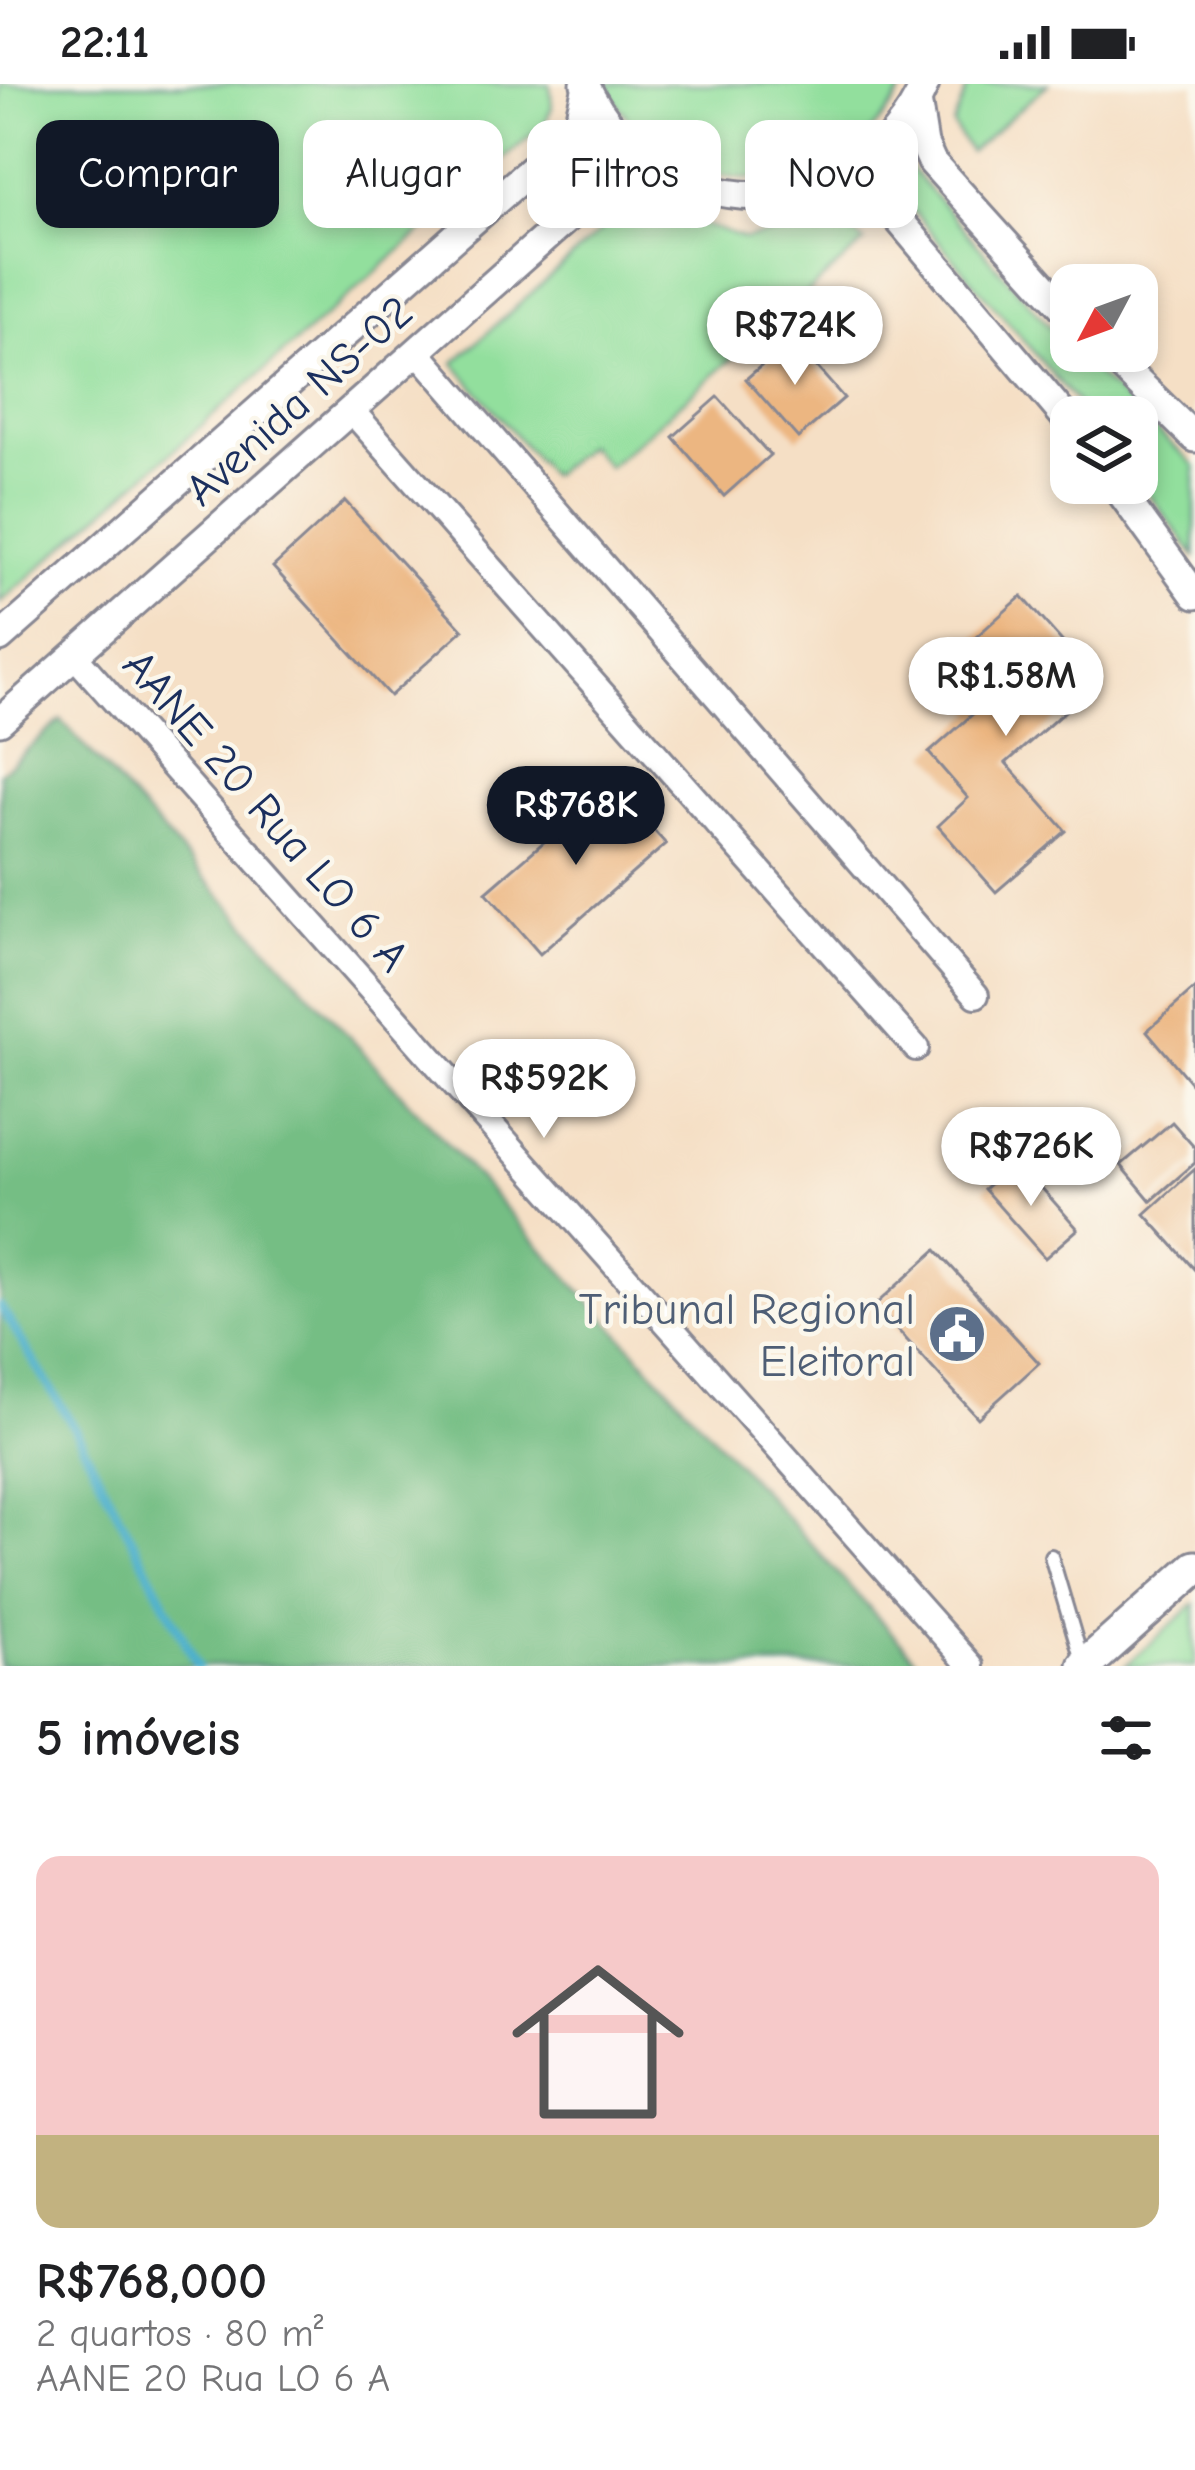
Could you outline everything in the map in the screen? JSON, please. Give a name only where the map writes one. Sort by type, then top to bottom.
[{"type":"main road","points":[[1084,1666],[1195,1568]]},
{"type":"street","name":"Avenida NS-02","points":[[586,85],[609,120]]},
{"type":"street","name":"Avenida NS-02","points":[[0,638],[559,145],[579,120],[586,85]]},
{"type":"street","name":"Avenida NS-02","points":[[900,120],[921,92]]},
{"type":"street","points":[[921,92],[924,144],[932,162],[1050,293]]},
{"type":"street","name":"Avenida NS-02","points":[[0,721],[556,228]]},
{"type":"street","points":[[906,228],[1050,399]]},
{"type":"street","points":[[417,351],[976,995]]},
{"type":"street","points":[[1128,372],[1195,437]]},
{"type":"street","points":[[351,410],[916,1048]]},
{"type":"street","points":[[1129,504],[1195,595]]},
{"type":"street","name":"AANE 20 Rua LO 6 A","points":[[74,655],[971,1666]]},
{"type":"lane","points":[[1051,1556],[1084,1666]]},
{"type":"green space","points":[[0,84],[550,84],[552,107],[546,120],[527,120],[527,139],[503,160],[503,120],[303,120],[303,228],[426,228],[0,603]]},
{"type":"green space","points":[[606,84],[906,84],[881,120],[745,120],[745,177],[721,174],[721,120],[631,120]]},
{"type":"green space","points":[[969,84],[1048,84],[970,152],[953,125]]},
{"type":"green space","points":[[918,176],[1050,327],[1050,371],[918,217]]},
{"type":"green space","points":[[604,228],[713,228],[745,239],[803,228],[848,228],[865,242],[608,467],[588,445],[550,476],[454,363]]},
{"type":"green space","points":[[1051,372],[1094,372],[1120,396],[1071,396]]},
{"type":"green space","points":[[1158,432],[1195,466],[1195,556],[1156,504]]},
{"type":"green space","points":[[61,720],[922,1666],[0,1666],[0,773]]},
{"type":"green space","points":[[1195,1604],[1195,1666],[1125,1666]]},
{"type":"building","points":[[792,339],[844,398],[798,438],[746,379]]},
{"type":"building","points":[[718,397],[770,455],[724,496],[673,437]]},
{"type":"building","points":[[345,501],[463,630],[390,696],[273,567]]},
{"type":"building","points":[[1022,596],[1098,682],[1006,763],[1066,831],[996,892],[938,826],[968,798],[929,753],[975,712],[939,670]]},
{"type":"building","points":[[612,783],[666,844],[540,954],[486,892]]},
{"type":"building","points":[[1195,988],[1195,1088],[1147,1031]]},
{"type":"building","points":[[1172,1122],[1195,1148],[1195,1163],[1151,1201],[1121,1165]]},
{"type":"building","points":[[1017,1160],[1078,1229],[1045,1258],[984,1189]]},
{"type":"building","points":[[1195,1169],[1195,1270],[1145,1214]]},
{"type":"building","name":"Tribunal Regional Eleitoral","points":[[936,1250],[1039,1363],[978,1418],[875,1305]]},
{"type":"waterway","points":[[0,1306],[72,1424],[198,1666]]},
{"type":"place","name":"Tribunal Regional Eleitoral","points":[[957,1334]]}]
